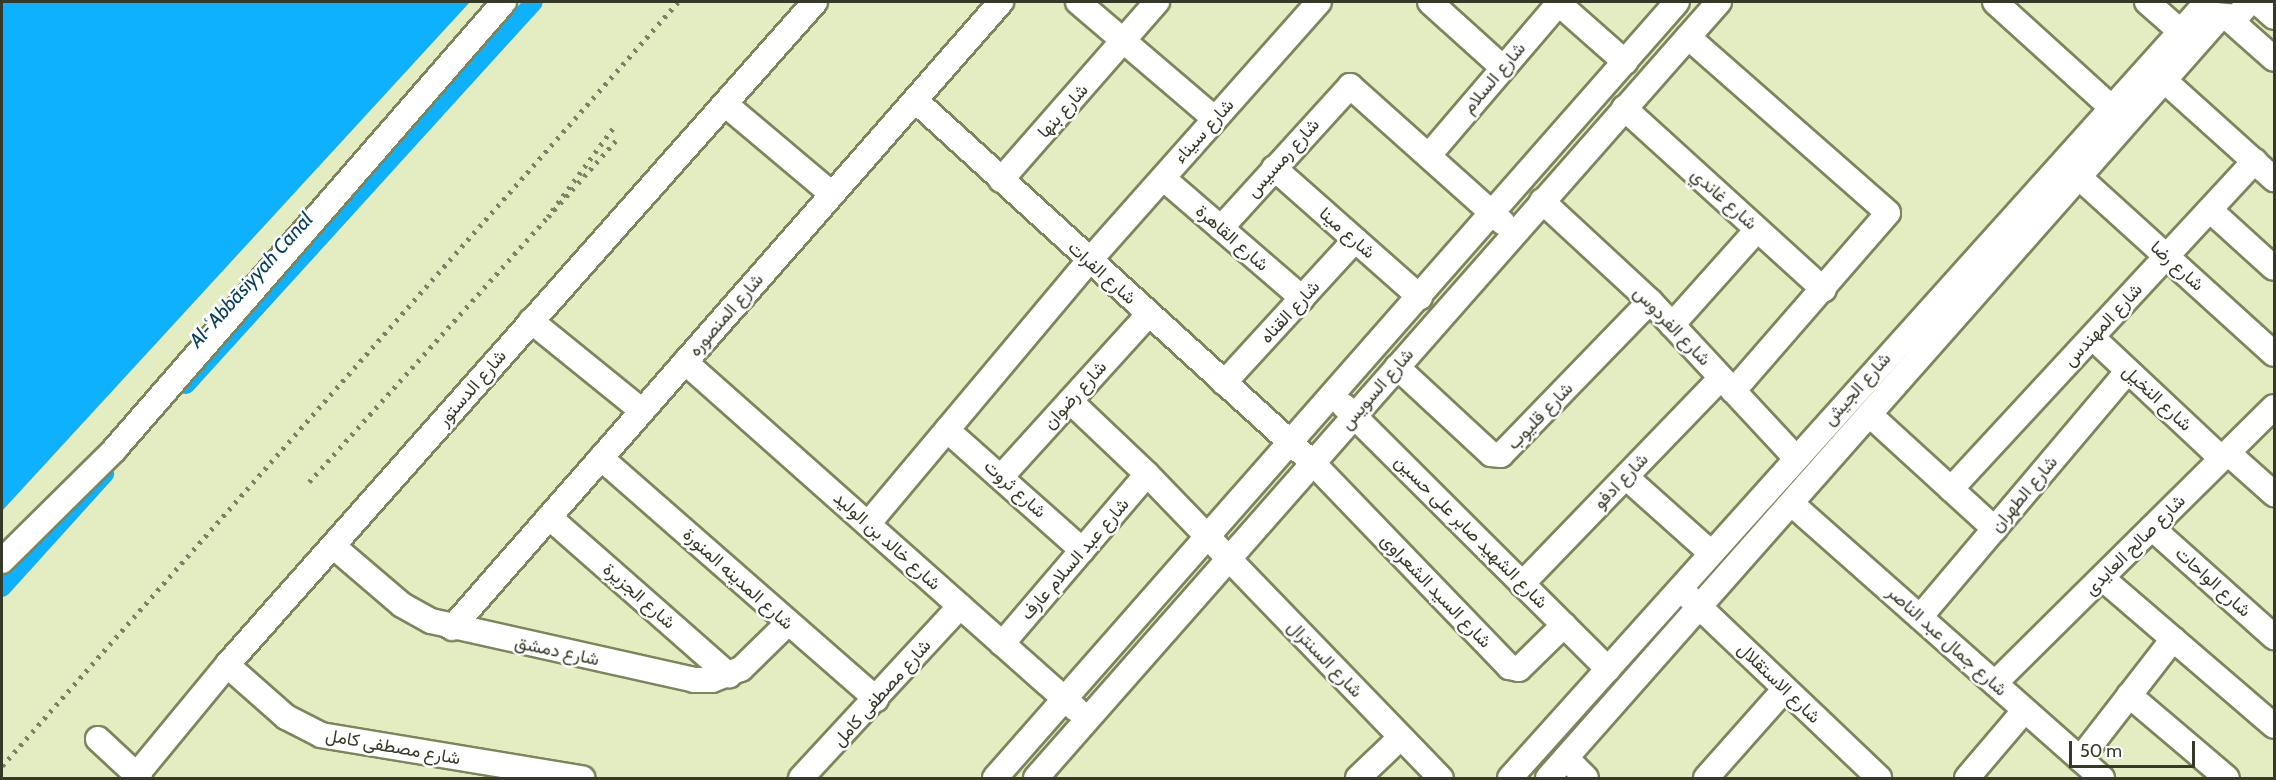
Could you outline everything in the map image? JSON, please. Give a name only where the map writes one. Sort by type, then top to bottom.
[{"type":"street","points":[[2,561],[114,450],[504,2]]},
{"type":"street","name":"شارع الدستور","points":[[137,777],[227,665],[814,2]]},
{"type":"street","name":"شارع المنصوره","points":[[452,628],[1001,2]]},
{"type":"street","points":[[1078,2],[1215,119]]},
{"type":"street","name":"شارع بنها","points":[[1001,180],[1126,42],[1157,2]]},
{"type":"street","name":"شارع سيناء","points":[[868,524],[1089,261],[1319,2]]},
{"type":"street","points":[[1430,2],[1503,68]]},
{"type":"street","points":[[1558,2],[1625,62]]},
{"type":"street","name":"شارع السلام","points":[[1430,154],[1558,2]]},
{"type":"street","name":"شارع السويس","points":[[995,778],[1209,539],[1677,2]]},
{"type":"street","name":"شارع السويس","points":[[1036,778],[1719,2]]},
{"type":"street","points":[[1995,2],[2120,115]]},
{"type":"street","points":[[2147,2],[2180,31]]},
{"type":"street","name":"شارع الجيش","points":[[1548,778],[2080,178],[2120,115],[2180,31],[2216,10],[2244,12],[2249,2]]},
{"type":"street","points":[[2256,2],[2274,17]]},
{"type":"street","points":[[2216,10],[2274,59]]},
{"type":"street","name":"شارع الجيش","points":[[1510,778],[1812,438],[2120,115],[2165,81],[2216,10]]},
{"type":"street","name":"شارع ادفو","points":[[1522,584],[1626,477],[1824,290],[1885,221],[1887,209],[1688,37]]},
{"type":"street","points":[[2165,81],[2274,179]]},
{"type":"street","name":"شارع رمسيس","points":[[1221,228],[1346,87],[1359,89],[1430,154]]},
{"type":"street","name":"شارع الفرات","points":[[915,100],[1148,315],[1313,463]]},
{"type":"street","points":[[725,104],[832,194]]},
{"type":"street","name":"شارع غاندي","points":[[1624,108],[1824,290]]},
{"type":"street","points":[[1430,154],[1515,233]]},
{"type":"street","name":"شارع المهندس","points":[[1951,489],[2255,161]]},
{"type":"street","name":"شارع مينا","points":[[1274,168],[1420,297]]},
{"type":"street","name":"شارع القاهرة","points":[[1163,178],[1302,298]]},
{"type":"street","name":"شارع رضا","points":[[2080,178],[2274,354]]},
{"type":"street","name":"شارع الفردوس","points":[[1542,201],[1650,301],[1795,457]]},
{"type":"street","points":[[2210,210],[2274,268]]},
{"type":"street","points":[[1672,325],[1757,230]]},
{"type":"street","name":"شارع القناه","points":[[1224,383],[1356,240]]},
{"type":"street","name":"شارع قليوب","points":[[1397,367],[1491,454],[1501,455],[1650,301]]},
{"type":"street","name":"شارع رضوان","points":[[1002,476],[1148,315]]},
{"type":"street","points":[[531,321],[642,411]]},
{"type":"street","name":"شارع النخيل","points":[[2092,337],[2225,456],[2274,495]]},
{"type":"street","name":"شارع خالد بن الوليد","points":[[685,362],[1089,720]]},
{"type":"street","name":"شارع الطهران","points":[[1920,617],[2128,371]]},
{"type":"street","name":"شارع الشهيد صابر على حسين","points":[[1334,396],[1608,669]]},
{"type":"street","name":"شارع السنترال","points":[[1070,401],[1147,474],[1441,778]]},
{"type":"street","name":"شارع صالح العايدى","points":[[1995,684],[2274,407]]},
{"type":"street","points":[[1870,415],[1995,528]]},
{"type":"street","name":"شارع ثروت","points":[[947,430],[1002,476],[1082,550]]},
{"type":"street","points":[[1812,438],[1833,457]]},
{"type":"street","name":"شارع المدينه المنورة","points":[[601,458],[787,624],[876,699]]},
{"type":"street","name":"شارع السيد الشعراوى","points":[[1313,463],[1512,669],[1522,666],[1564,625]]},
{"type":"street","name":"شارع عبد السلام عارف","points":[[1002,644],[1147,474]]},
{"type":"street","points":[[1626,477],[1711,553]]},
{"type":"street","name":"شارع جمال عبد الناصر","points":[[1792,504],[2102,778]]},
{"type":"street","name":"شارع الجزيرة","points":[[549,517],[729,675]]},
{"type":"street","name":"شارع الواحات","points":[[2152,528],[2274,637]]},
{"type":"street","name":"شارع دمشق","points":[[333,546],[402,606],[452,628],[694,680],[729,675]]},
{"type":"street","points":[[2102,578],[2274,726]]},
{"type":"street","name":"شارع الاستقلال","points":[[1680,588],[1879,778]]},
{"type":"street","name":"شارع مصطفى كامل","points":[[801,778],[960,606]]},
{"type":"street","points":[[729,675],[787,624]]},
{"type":"street","points":[[2080,759],[2174,639]]},
{"type":"street","name":"شارع مصطفى كامل","points":[[227,665],[286,717],[321,735],[582,778]]},
{"type":"street","points":[[1714,776],[1785,689]]},
{"type":"street","points":[[2129,695],[2227,778]]},
{"type":"street","points":[[1967,778],[2024,711]]},
{"type":"street","points":[[1358,778],[1401,738]]},
{"type":"street","points":[[98,739],[137,777]]},
{"type":"street","points":[[1566,758],[1586,778]]},
{"type":"water","points":[[2,2],[470,2],[2,511]]},
{"type":"waterway","name":"Al-ʿAbbāsiyyah Canal","points":[[186,385],[534,2]]},
{"type":"waterway","name":"Al-ʿAbbāsiyyah Canal","points":[[2,588],[105,474]]},
{"type":"railway","points":[[2,766],[678,2]]},
{"type":"railway","points":[[613,129],[548,217],[619,137]]},
{"type":"railway","points":[[309,482],[548,217]]}]
